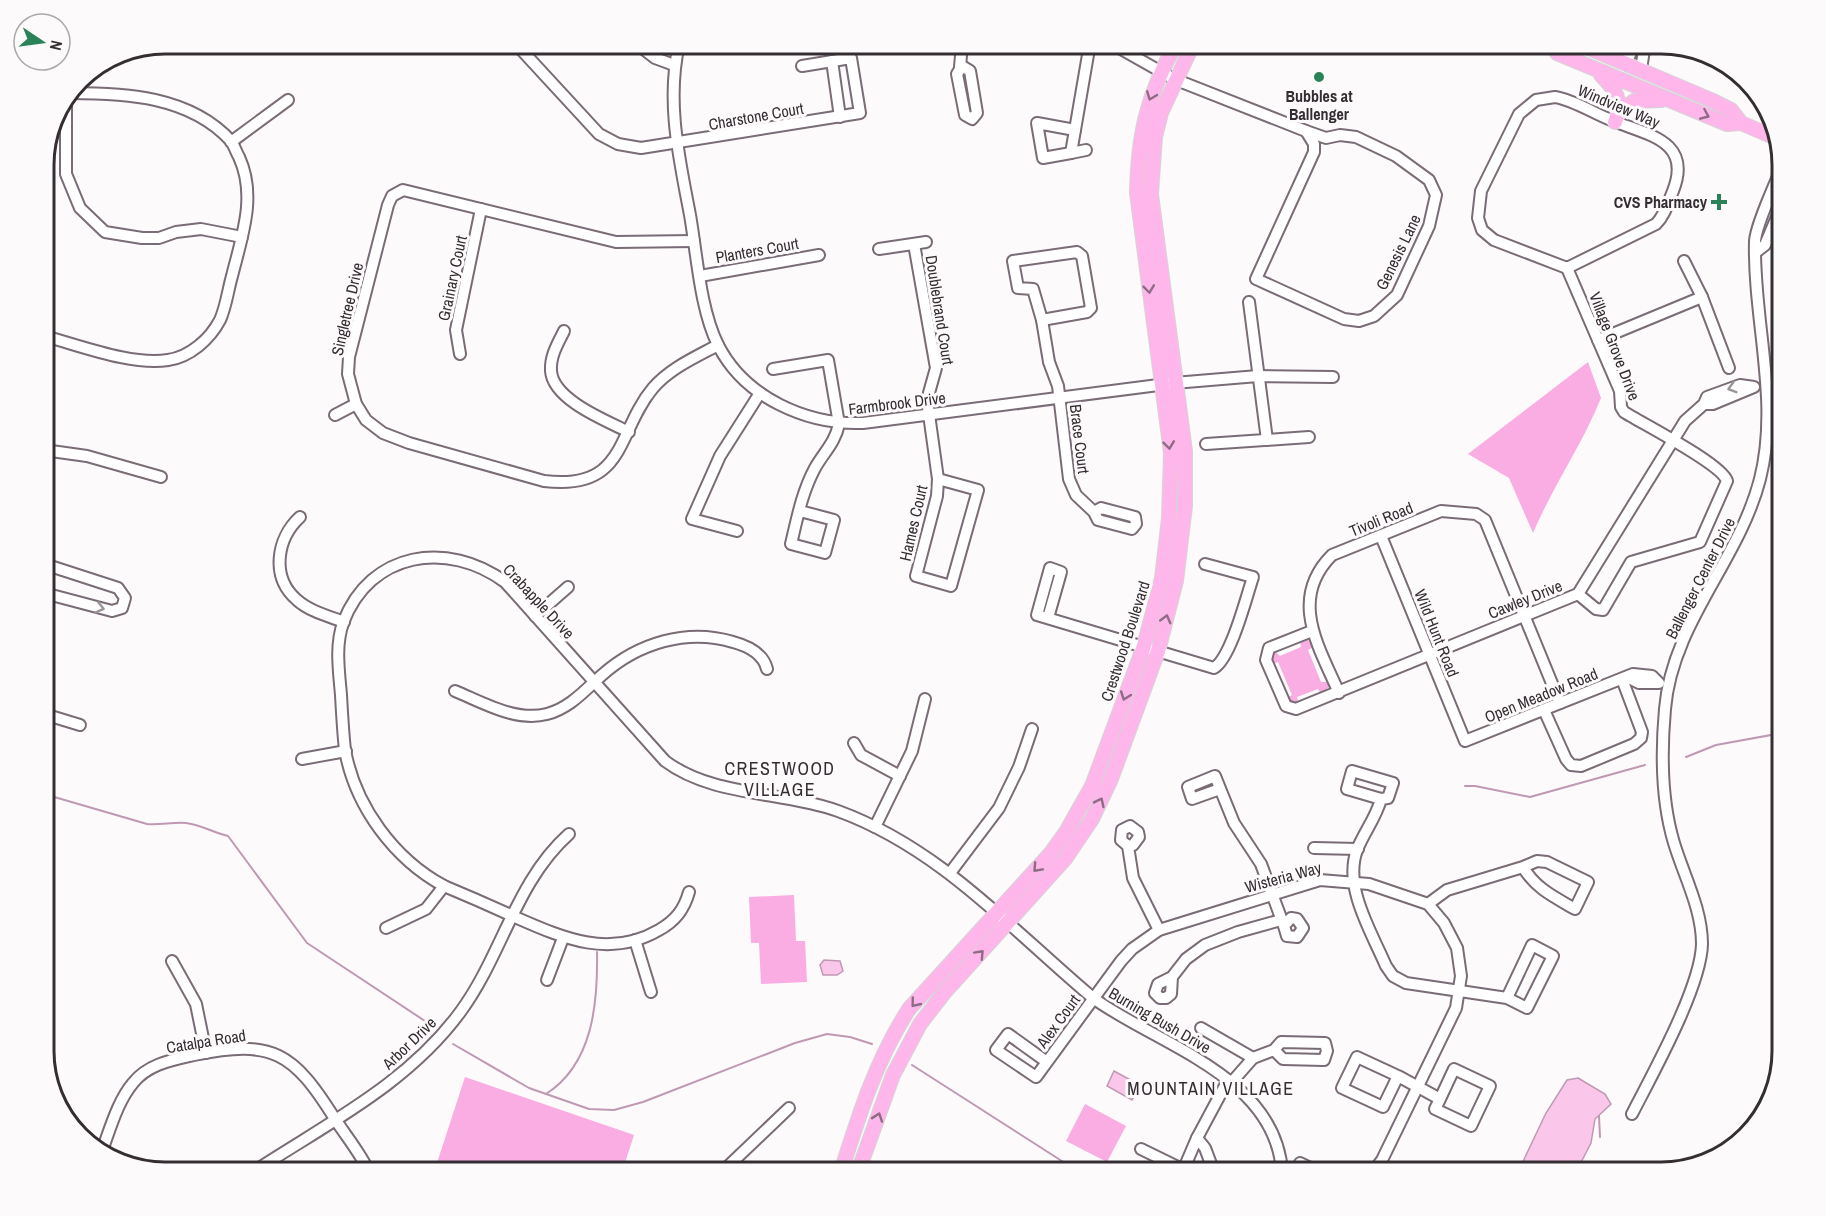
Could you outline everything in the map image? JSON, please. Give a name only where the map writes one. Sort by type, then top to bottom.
[{"type":"main road","name":"Crestwood Boulevard","points":[[862,1162],[893,1075],[920,1024],[944,993],[1065,859],[1092,819],[1111,779],[1158,651],[1176,580],[1185,506],[1185,451],[1168,385],[1137,193],[1138,151],[1144,119],[1160,72],[1170,54]]},
{"type":"main road","name":"Crestwood Boulevard","points":[[845,1162],[869,1088],[891,1037],[934,980],[1051,852],[1080,811],[1092,786],[1144,646],[1162,578],[1169,518],[1171,453],[1168,385],[1150,194],[1155,137],[1161,113],[1174,79],[1188,54]]},
{"type":"main road","points":[[1559,54],[1727,124],[1742,123]]},
{"type":"main road","points":[[1604,54],[1731,110],[1742,123],[1768,134]]},
{"type":"main road","points":[[1598,71],[1617,93],[1617,117]]},
{"type":"main road","points":[[1617,117],[1634,101],[1670,101]]},
{"type":"street","name":"Charstone Court","points":[[525,54],[599,134],[608,140],[641,148],[860,113],[851,57],[802,66]]},
{"type":"street","points":[[650,54],[674,65]]},
{"type":"street","name":"Farmbrook Drive","points":[[677,54],[674,65],[672,119],[700,276],[718,345],[739,373],[760,393],[786,409],[839,424],[1258,376],[1332,377]]},
{"type":"street","points":[[960,67],[961,54]]},
{"type":"street","points":[[1071,153],[1088,54]]},
{"type":"street","points":[[1129,54],[1174,79],[1306,130]]},
{"type":"street","points":[[1626,63],[1630,54]]},
{"type":"street","points":[[1641,69],[1645,54]]},
{"type":"street","points":[[832,61],[840,117]]},
{"type":"street","points":[[54,339],[130,358],[169,360],[198,348],[220,320],[242,237],[249,199],[247,175],[231,142],[206,122],[169,104],[119,93],[80,93]]},
{"type":"street","name":"Windview Way","points":[[1555,97],[1617,117],[1659,138],[1669,146],[1677,160],[1677,181],[1664,213],[1654,226],[1567,268],[1494,240],[1485,234],[1478,218],[1481,190],[1520,114],[1536,100],[1555,97]]},
{"type":"street","points":[[231,142],[288,100]]},
{"type":"street","points":[[66,115],[66,174],[80,208],[105,232],[142,238],[159,238],[176,232],[201,229],[242,237]]},
{"type":"street","points":[[1075,130],[1037,123],[1043,158],[1086,150]]},
{"type":"street","name":"Genesis Lane","points":[[1306,130],[1326,138],[1340,135],[1356,137],[1396,156],[1429,180],[1436,195],[1429,226],[1397,295],[1374,316],[1359,321],[1344,319],[1256,279],[1314,152],[1314,144],[1306,130]]},
{"type":"street","name":"Singletree Drive","points":[[694,241],[616,242],[404,190],[392,196],[349,357],[348,374],[356,404],[366,420],[382,433],[409,443],[544,481],[563,483],[592,475],[611,462],[622,448],[651,390],[661,379],[718,345]]},
{"type":"street","name":"Ballenger Center Drive","points":[[1632,1114],[1690,994],[1700,963],[1702,944],[1699,917],[1673,841],[1666,804],[1663,737],[1664,684],[1689,624],[1745,524],[1755,495],[1767,436],[1766,385],[1756,285],[1755,239],[1772,193]]},
{"type":"street","name":"Grainary Court","points":[[460,354],[456,330],[481,209]]},
{"type":"street","points":[[1756,252],[1765,245],[1772,229]]},
{"type":"street","name":"Doublebrand Court","points":[[879,249],[926,242]]},
{"type":"street","name":"Doublebrand Court","points":[[914,244],[936,368],[928,393],[929,415]]},
{"type":"street","name":"Brace Court","points":[[1042,320],[1087,312],[1091,308],[1082,256],[1077,252],[1013,261],[1018,288],[1033,289],[1042,320],[1049,362],[1056,378],[1071,484],[1079,498],[1094,512]]},
{"type":"street","name":"Planters Court","points":[[700,276],[819,255]]},
{"type":"street","points":[[1684,261],[1702,297],[1729,368]]},
{"type":"street","name":"Village Grove Drive","points":[[1567,268],[1620,391],[1620,403],[1624,412],[1674,440],[1726,477],[1726,485],[1703,539],[1695,544],[1630,562],[1603,610],[1596,609],[1578,594]]},
{"type":"street","points":[[1598,340],[1702,297]]},
{"type":"street","points":[[1249,302],[1267,440]]},
{"type":"street","points":[[564,331],[552,363],[551,372],[556,382],[585,410],[629,432]]},
{"type":"street","points":[[773,369],[828,360],[839,424],[834,443],[815,467],[806,488],[791,544],[825,553],[834,520],[800,511]]},
{"type":"street","name":"Cawley Drive","points":[[1312,631],[1269,648],[1266,654],[1266,660],[1286,706],[1296,709],[1578,594],[1685,422],[1704,404],[1766,385]]},
{"type":"street","points":[[737,531],[692,519],[720,456],[760,393]]},
{"type":"street","points":[[335,414],[356,404]]},
{"type":"street","name":"Hames Court","points":[[929,415],[938,479],[938,496],[916,576],[951,586],[978,490],[938,479]]},
{"type":"street","points":[[1206,444],[1310,437]]},
{"type":"street","points":[[54,451],[87,456],[161,477]]},
{"type":"street","name":"Tivoli Road","points":[[1339,693],[1312,631],[1309,601],[1325,562],[1332,555],[1441,511],[1481,516],[1485,520],[1525,615]]},
{"type":"street","points":[[300,517],[288,528],[279,557],[281,574],[288,591],[312,609],[344,622]]},
{"type":"street","name":"Wild Hunt Road","points":[[1381,536],[1465,741]]},
{"type":"street","name":"Crabapple Drive","points":[[689,892],[686,904],[677,917],[651,934],[617,945],[597,945],[562,938],[444,886],[427,877],[403,856],[372,820],[358,791],[345,751],[338,664],[339,641],[344,622],[359,594],[379,574],[397,565],[428,557],[461,559],[488,570],[505,582],[655,752],[676,770],[709,783],[797,800],[837,811],[875,827],[950,873],[996,912]]},
{"type":"street","points":[[1048,618],[1214,668],[1219,665],[1228,649],[1253,577],[1205,564]]},
{"type":"street","points":[[54,567],[118,588],[125,598],[122,608],[112,611],[54,596]]},
{"type":"street","points":[[535,616],[568,587]]},
{"type":"street","points":[[1525,615],[1560,703]]},
{"type":"street","points":[[455,691],[502,710],[535,716],[548,714],[572,703],[602,675],[640,648],[683,637],[719,638],[748,647],[765,661],[767,669]]},
{"type":"street","points":[[1625,678],[1638,683],[1664,684]]},
{"type":"street","points":[[1544,710],[1566,759],[1571,765],[1581,766],[1634,744],[1641,738],[1642,732],[1625,678]]},
{"type":"street","name":"Open Meadow Road","points":[[1465,741],[1625,678]]},
{"type":"street","points":[[875,827],[900,776],[920,727],[925,699]]},
{"type":"street","points":[[54,717],[80,725]]},
{"type":"street","points":[[950,873],[999,808],[1020,767],[1032,729]]},
{"type":"street","points":[[854,743],[861,755],[900,776]]},
{"type":"street","points":[[302,759],[345,751]]},
{"type":"street","points":[[1172,977],[1186,959],[1205,945],[1238,932],[1282,923],[1261,864],[1234,823],[1220,789]]},
{"type":"street","points":[[1381,799],[1375,820],[1358,849],[1354,882],[1361,905],[1393,976],[1406,983],[1507,998],[1527,1008],[1553,956],[1533,945],[1507,998]]},
{"type":"street","name":"Arbor Drive","points":[[270,1162],[404,1073],[433,1044],[460,1012],[486,972],[544,858],[569,834]]},
{"type":"street","points":[[1128,846],[1135,885],[1160,930]]},
{"type":"street","points":[[1314,848],[1358,849]]},
{"type":"street","points":[[1428,904],[1447,890],[1537,861],[1547,862],[1588,882],[1575,909],[1542,890],[1530,879],[1523,867]]},
{"type":"street","name":"Wisteria Way","points":[[1093,998],[1132,949],[1160,930],[1320,880],[1354,882],[1401,892],[1428,904],[1444,922],[1457,948],[1460,963],[1459,992],[1453,1019],[1381,1162]]},
{"type":"street","points":[[386,928],[426,909],[444,886]]},
{"type":"street","name":"Burning Bush Drive","points":[[996,912],[1093,998],[1114,1013],[1204,1062],[1252,1101],[1271,1133],[1282,1162]]},
{"type":"street","points":[[547,980],[562,938]]},
{"type":"street","points":[[635,940],[651,992]]},
{"type":"street","points":[[172,961],[196,1004],[206,1053]]},
{"type":"street","name":"Alex Court","points":[[1047,1062],[1008,1034],[996,1050],[1036,1077],[1047,1062],[1093,998]]},
{"type":"street","points":[[1202,1028],[1253,1058]]},
{"type":"street","name":"Catalpa Road","points":[[104,1144],[133,1082],[160,1064],[236,1048],[257,1048],[287,1059],[310,1080],[362,1162]]},
{"type":"street","points":[[1187,1162],[1197,1138],[1230,1082],[1253,1058],[1274,1050]]},
{"type":"street","points":[[1398,1076],[1383,1107],[1342,1088],[1357,1057],[1398,1076],[1440,1099]]},
{"type":"street","points":[[1454,1069],[1490,1086],[1471,1126],[1436,1109],[1440,1099],[1454,1069]]},
{"type":"street","points":[[733,1162],[789,1108]]},
{"type":"street","points":[[1197,1138],[1205,1148],[1210,1162]]},
{"type":"street","points":[[1142,1149],[1167,1162]]},
{"type":"shaded area","points":[[1588,362],[1601,398],[1533,533],[1509,478],[1468,454]]},
{"type":"shaded area","points":[[1306,639],[1313,647],[1308,650],[1321,682],[1327,682],[1329,687],[1321,694],[1318,689],[1297,697],[1299,704],[1291,704],[1286,698],[1292,695],[1278,662],[1273,664],[1271,658],[1275,651],[1280,656],[1301,647],[1300,641]]},
{"type":"shaded area","points":[[794,895],[796,941],[805,941],[807,982],[761,984],[759,943],[751,943],[749,897]]},
{"type":"shaded area","points":[[824,960],[840,961],[843,971],[837,975],[823,975],[820,965]]},
{"type":"shaded area","points":[[1114,1071],[1140,1085],[1132,1100],[1107,1086]]},
{"type":"shaded area","points":[[465,1077],[634,1135],[625,1162],[437,1162]]},
{"type":"shaded area","points":[[1578,1078],[1605,1094],[1611,1104],[1595,1119],[1591,1143],[1581,1162],[1523,1162],[1546,1113],[1567,1080]]},
{"type":"shaded area","points":[[1085,1104],[1126,1126],[1107,1162],[1066,1141]]},
{"type":"waterway","points":[[1686,757],[1716,745],[1772,735]]},
{"type":"waterway","points":[[1465,786],[1530,797],[1645,765]]},
{"type":"waterway","points":[[54,797],[147,824],[191,824],[228,836],[307,943],[428,1023]]},
{"type":"waterway","points":[[546,1094],[562,1081],[574,1066],[590,1031],[596,991],[597,952]]},
{"type":"waterway","points":[[453,1044],[529,1088],[589,1109],[614,1110],[643,1102],[795,1043],[827,1034],[850,1037],[872,1044]]},
{"type":"waterway","points":[[912,1065],[1063,1162]]},
{"type":"waterway","points":[[1599,1116],[1600,1137]]},
{"type":"place","name":"Bubbles at Ballenger","points":[[1319,77]]},
{"type":"place","name":"CVS Pharmacy","points":[[1719,202]]},
{"type":"district","name":"CRESTWOOD VILLAGE","points":[[780,778]]},
{"type":"district","name":"MOUNTAIN VILLAGE","points":[[1211,1088]]}]
